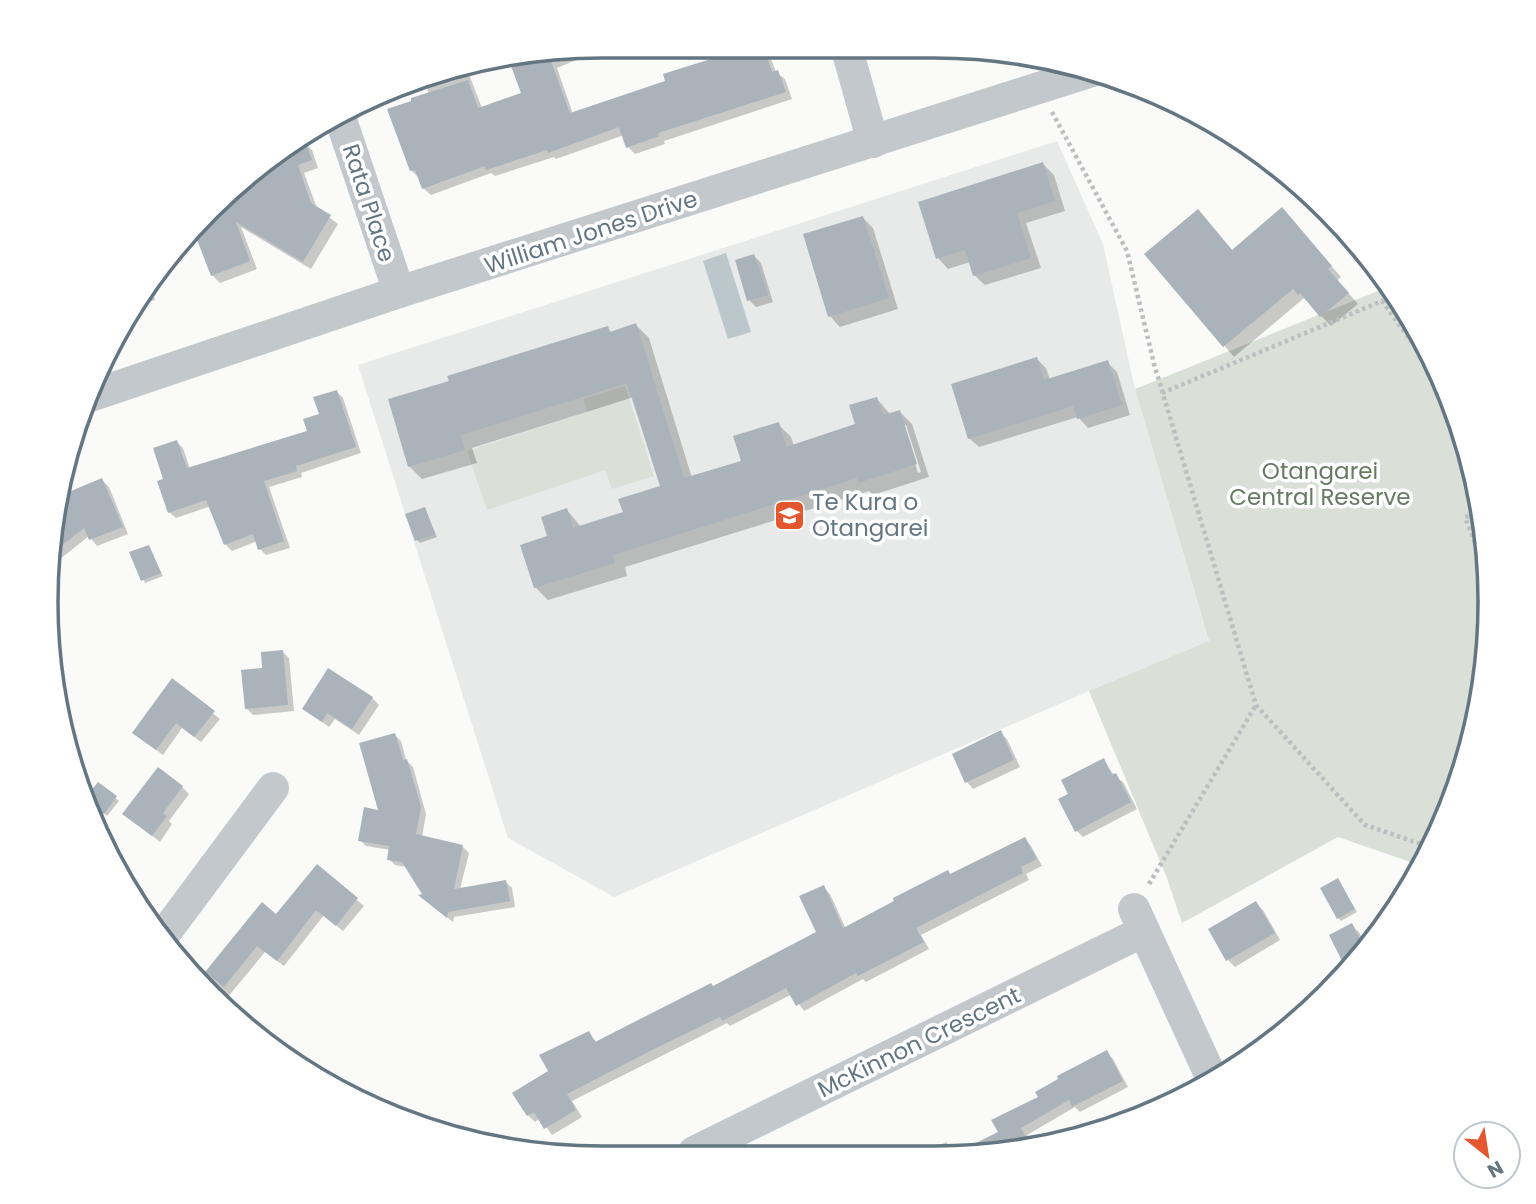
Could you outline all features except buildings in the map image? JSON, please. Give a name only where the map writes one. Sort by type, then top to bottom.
[{"type":"street","points":[[849,58],[873,142]]},
{"type":"street","name":"William Jones Drive","points":[[100,393],[399,292],[1076,76]]},
{"type":"street","name":"Rata Place","points":[[342,124],[399,292]]},
{"type":"street","points":[[168,930],[273,788]]},
{"type":"street","points":[[1139,920],[1209,1071]]},
{"type":"street","name":"McKinnon Crescent","points":[[706,1146],[1139,920]]},
{"type":"path","points":[[1039,89],[1127,251],[1162,393],[1256,705],[1365,825],[1421,844]]},
{"type":"path","points":[[1162,393],[1382,301],[1413,345]]},
{"type":"path","points":[[1471,515],[1465,517],[1475,542]]},
{"type":"path","points":[[1139,920],[1256,705]]},
{"type":"shaded area","name":"Te Kura o Otangarei","points":[[1057,141],[1103,244],[1135,389],[1209,642],[1089,691],[614,897],[508,838],[358,365]]},
{"type":"shaded area","points":[[726,253],[751,332],[728,339],[703,261]]},
{"type":"green space","name":"Otangarei Central Reserve","points":[[1380,290],[1405,330],[1437,394],[1460,461],[1474,531],[1478,602],[1474,673],[1460,743],[1437,810],[1411,862],[1338,837],[1182,923],[1167,878],[1089,691],[1209,641],[1135,389]]},
{"type":"green space","points":[[625,386],[654,476],[612,489],[605,470],[487,510],[467,451],[587,412],[583,399]]},
{"type":"place","name":"Te Kura o Otangarei","points":[[789,515]]}]
